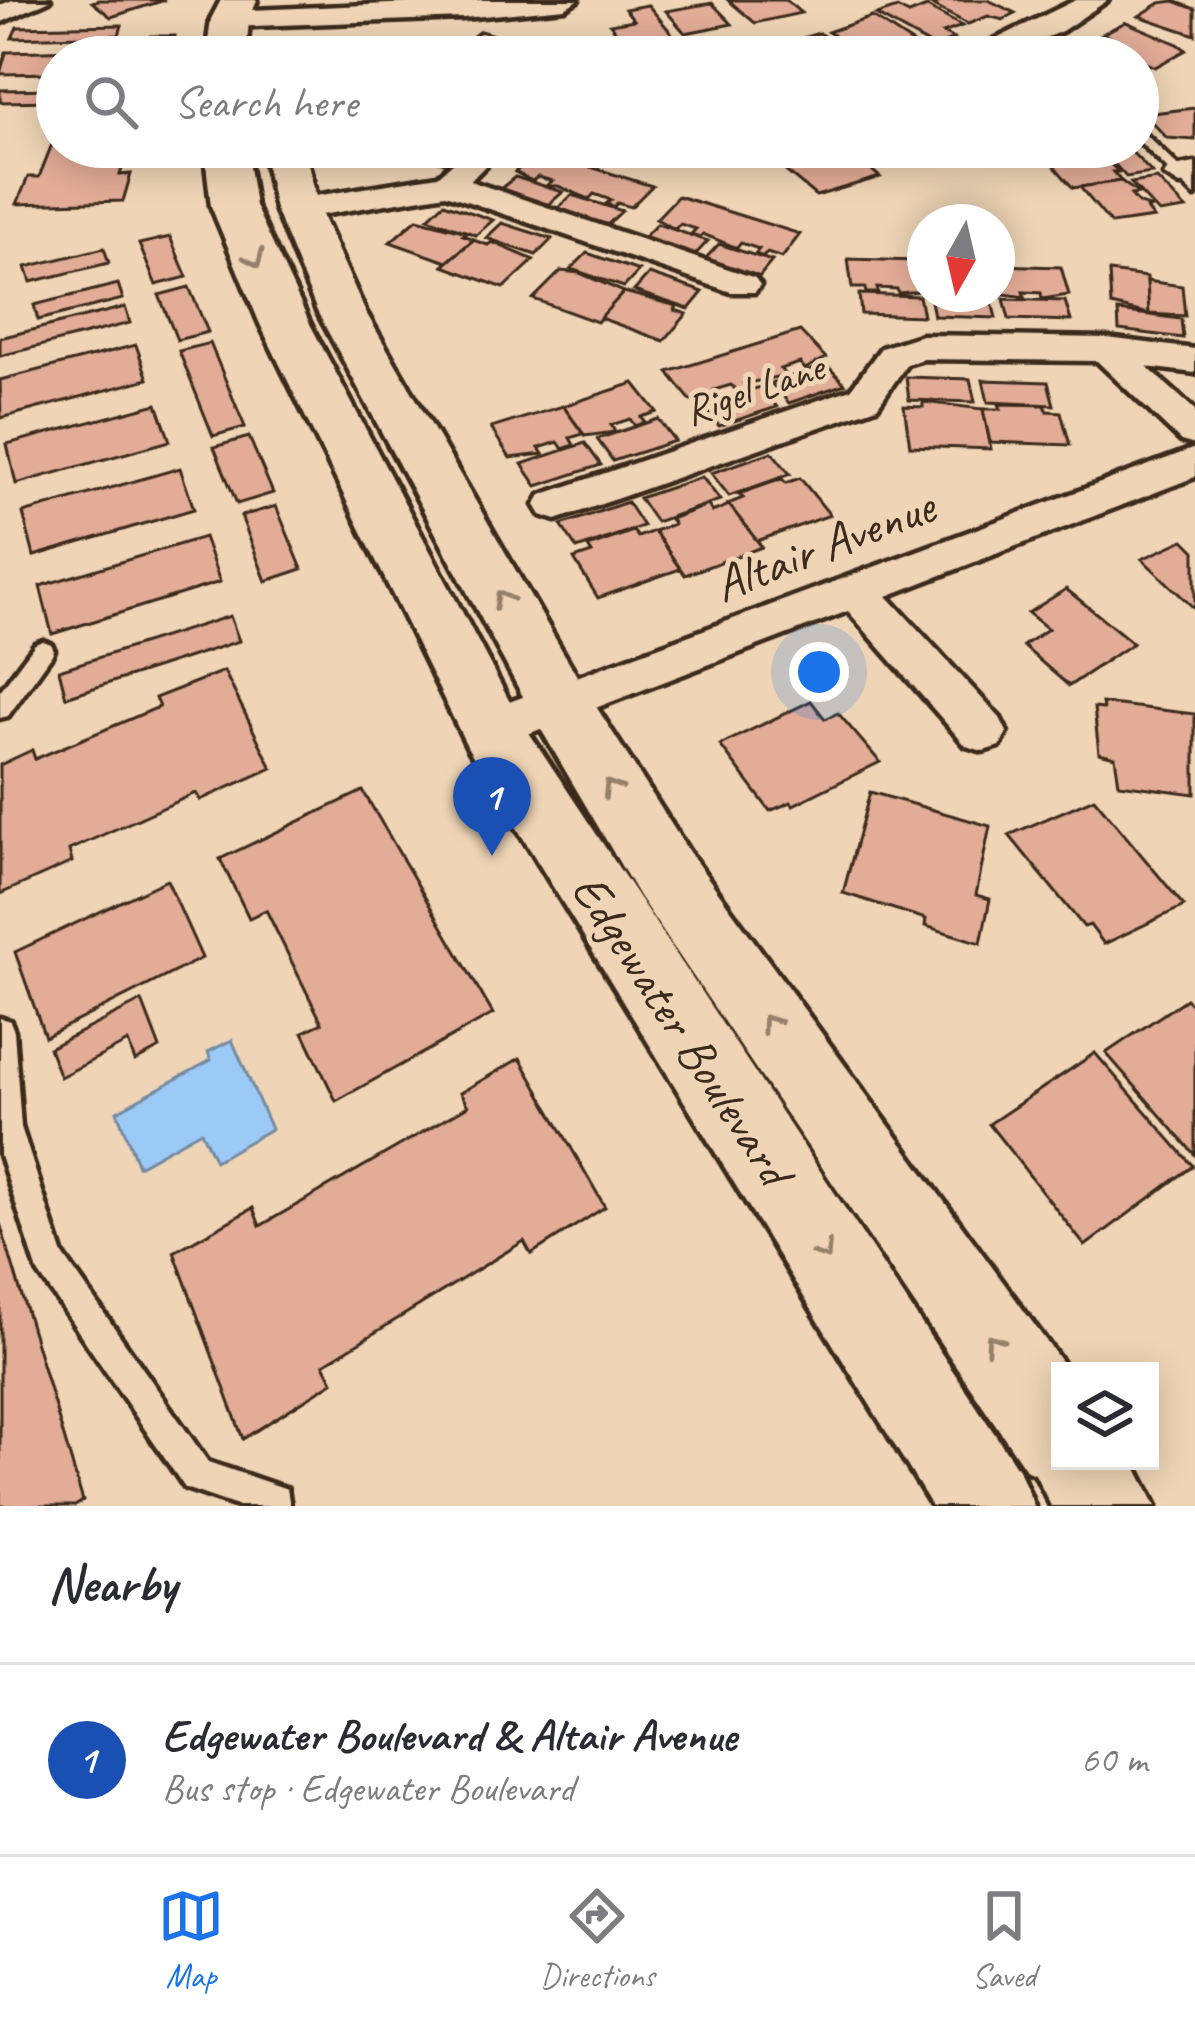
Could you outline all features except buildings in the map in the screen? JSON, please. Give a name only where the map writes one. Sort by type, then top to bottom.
[{"type":"main road","name":"Edgewater Boulevard","points":[[228,168],[233,206],[285,325],[524,715],[986,1506]]},
{"type":"main road","name":"Edgewater Boulevard","points":[[288,168],[297,209],[340,311],[524,715],[664,874],[1051,1425]]},
{"type":"main road","points":[[1082,1470],[1108,1506]]},
{"type":"street","points":[[0,15],[37,0]]},
{"type":"street","points":[[250,19],[463,10],[565,0]]},
{"type":"street","points":[[1025,36],[1095,0]]},
{"type":"street","points":[[448,184],[466,168]]},
{"type":"street","points":[[297,209],[448,184],[743,285]]},
{"type":"street","name":"Rigel Lane","points":[[556,505],[864,398],[902,350],[1107,350],[1195,361]]},
{"type":"street","points":[[1107,350],[1195,432]]},
{"type":"street","name":"Altair Avenue","points":[[524,715],[1195,462]]},
{"type":"street","points":[[856,592],[983,732]]},
{"type":"lane","points":[[1159,152],[1190,180]]},
{"type":"lane","points":[[0,709],[43,650]]},
{"type":"lane","points":[[0,1031],[6,1127],[49,1261],[197,1476],[275,1501]]},
{"type":"water","points":[[232,1040],[271,1129],[215,1161],[201,1131],[138,1166],[117,1111],[211,1060],[208,1052]]},
{"type":"place","name":"Edgewater Boulevard & Altair Avenue","points":[[492,856]]}]
